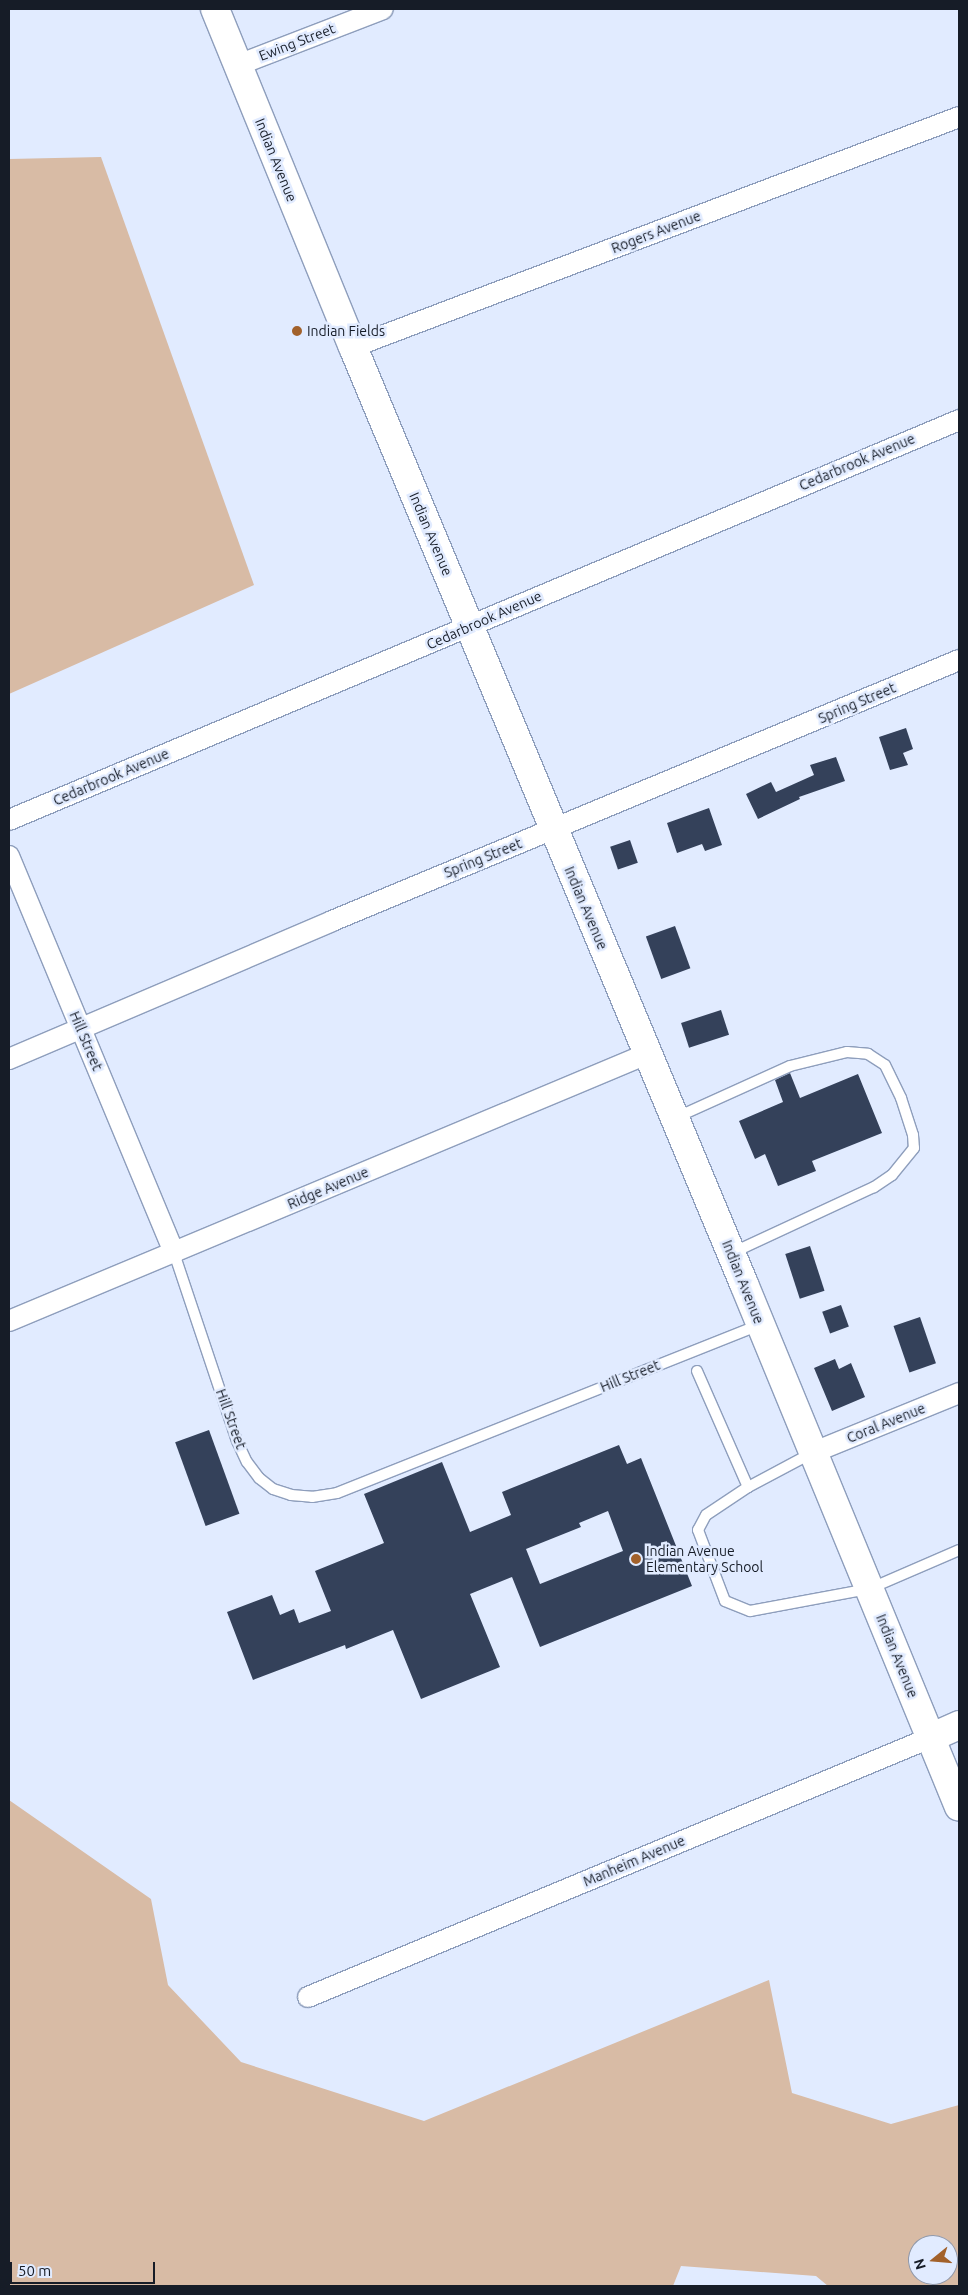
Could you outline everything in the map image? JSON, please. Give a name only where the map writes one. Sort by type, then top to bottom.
[{"type":"street","name":"Indian Avenue","points":[[215,9],[353,347],[731,1253],[959,1807]]},
{"type":"street","name":"Ewing Street","points":[[238,65],[384,9]]},
{"type":"street","name":"Rogers Avenue","points":[[353,347],[959,117]]},
{"type":"street","name":"Cedarbrook Avenue","points":[[9,820],[959,420]]},
{"type":"street","name":"Spring Street","points":[[9,1059],[959,660]]},
{"type":"street","name":"Hill Street","points":[[9,856],[174,1252]]},
{"type":"street","name":"Ridge Avenue","points":[[9,1321],[647,1054]]},
{"type":"street","name":"Coral Avenue","points":[[812,1453],[959,1393]]},
{"type":"street","name":"Manheim Avenue","points":[[308,1997],[959,1725]]},
{"type":"lane","points":[[675,1119],[790,1066],[847,1052],[868,1054],[885,1065],[901,1098],[913,1135],[914,1148],[892,1175],[874,1187],[731,1253]]},
{"type":"lane","name":"Hill Street","points":[[174,1252],[237,1441],[247,1462],[259,1478],[272,1489],[291,1495],[312,1497],[336,1493],[760,1324]]},
{"type":"lane","points":[[697,1371],[748,1487]]},
{"type":"lane","points":[[812,1453],[748,1487],[706,1515],[698,1530],[725,1601],[750,1611],[869,1589],[959,1550]]},
{"type":"shaded area","points":[[101,157],[254,585],[9,694],[9,159]]},
{"type":"shaded area","points":[[9,1800],[151,1899],[168,1985],[241,2062],[424,2121],[769,1980],[792,2093],[891,2124],[959,2105],[959,2286],[828,2286],[816,2276],[681,2266],[673,2286],[9,2286]]},
{"type":"building","points":[[906,728],[913,749],[903,753],[908,765],[890,770],[879,737]]},
{"type":"building","points":[[836,757],[845,781],[799,797],[800,799],[758,819],[746,794],[771,782],[776,792],[814,775],[810,765]]},
{"type":"building","points":[[709,808],[722,845],[705,851],[702,844],[677,853],[667,823]]},
{"type":"building","points":[[630,840],[638,863],[618,870],[610,847]]},
{"type":"building","points":[[675,926],[690,968],[661,979],[646,937]]},
{"type":"building","points":[[721,1010],[729,1035],[689,1048],[681,1023]]},
{"type":"building","points":[[790,1073],[800,1098],[858,1074],[882,1133],[812,1161],[816,1171],[778,1186],[765,1154],[755,1159],[739,1121],[783,1102],[775,1080]]},
{"type":"building","points":[[810,1246],[825,1291],[800,1299],[785,1254]]},
{"type":"building","points":[[841,1305],[849,1327],[830,1333],[822,1312]]},
{"type":"building","points":[[920,1317],[936,1363],[909,1372],[894,1326]]},
{"type":"building","points":[[835,1359],[839,1369],[851,1363],[865,1397],[832,1411],[814,1368]]},
{"type":"building","points":[[209,1430],[239,1514],[206,1526],[175,1442]]},
{"type":"building","points":[[619,1445],[627,1464],[641,1458],[692,1586],[540,1647],[512,1577],[470,1594],[500,1667],[421,1699],[393,1630],[346,1649],[345,1645],[253,1680],[227,1612],[272,1595],[280,1615],[294,1609],[299,1623],[331,1611],[315,1571],[384,1543],[364,1494],[442,1462],[470,1532],[511,1515],[502,1492]],"holes":[[[608,1511],[623,1551],[540,1584],[526,1549],[581,1527],[579,1523]]]},
{"type":"place","name":"Indian Fields","points":[[297,331]]},
{"type":"place","name":"Indian Avenue Elementary School","points":[[636,1559]]}]
